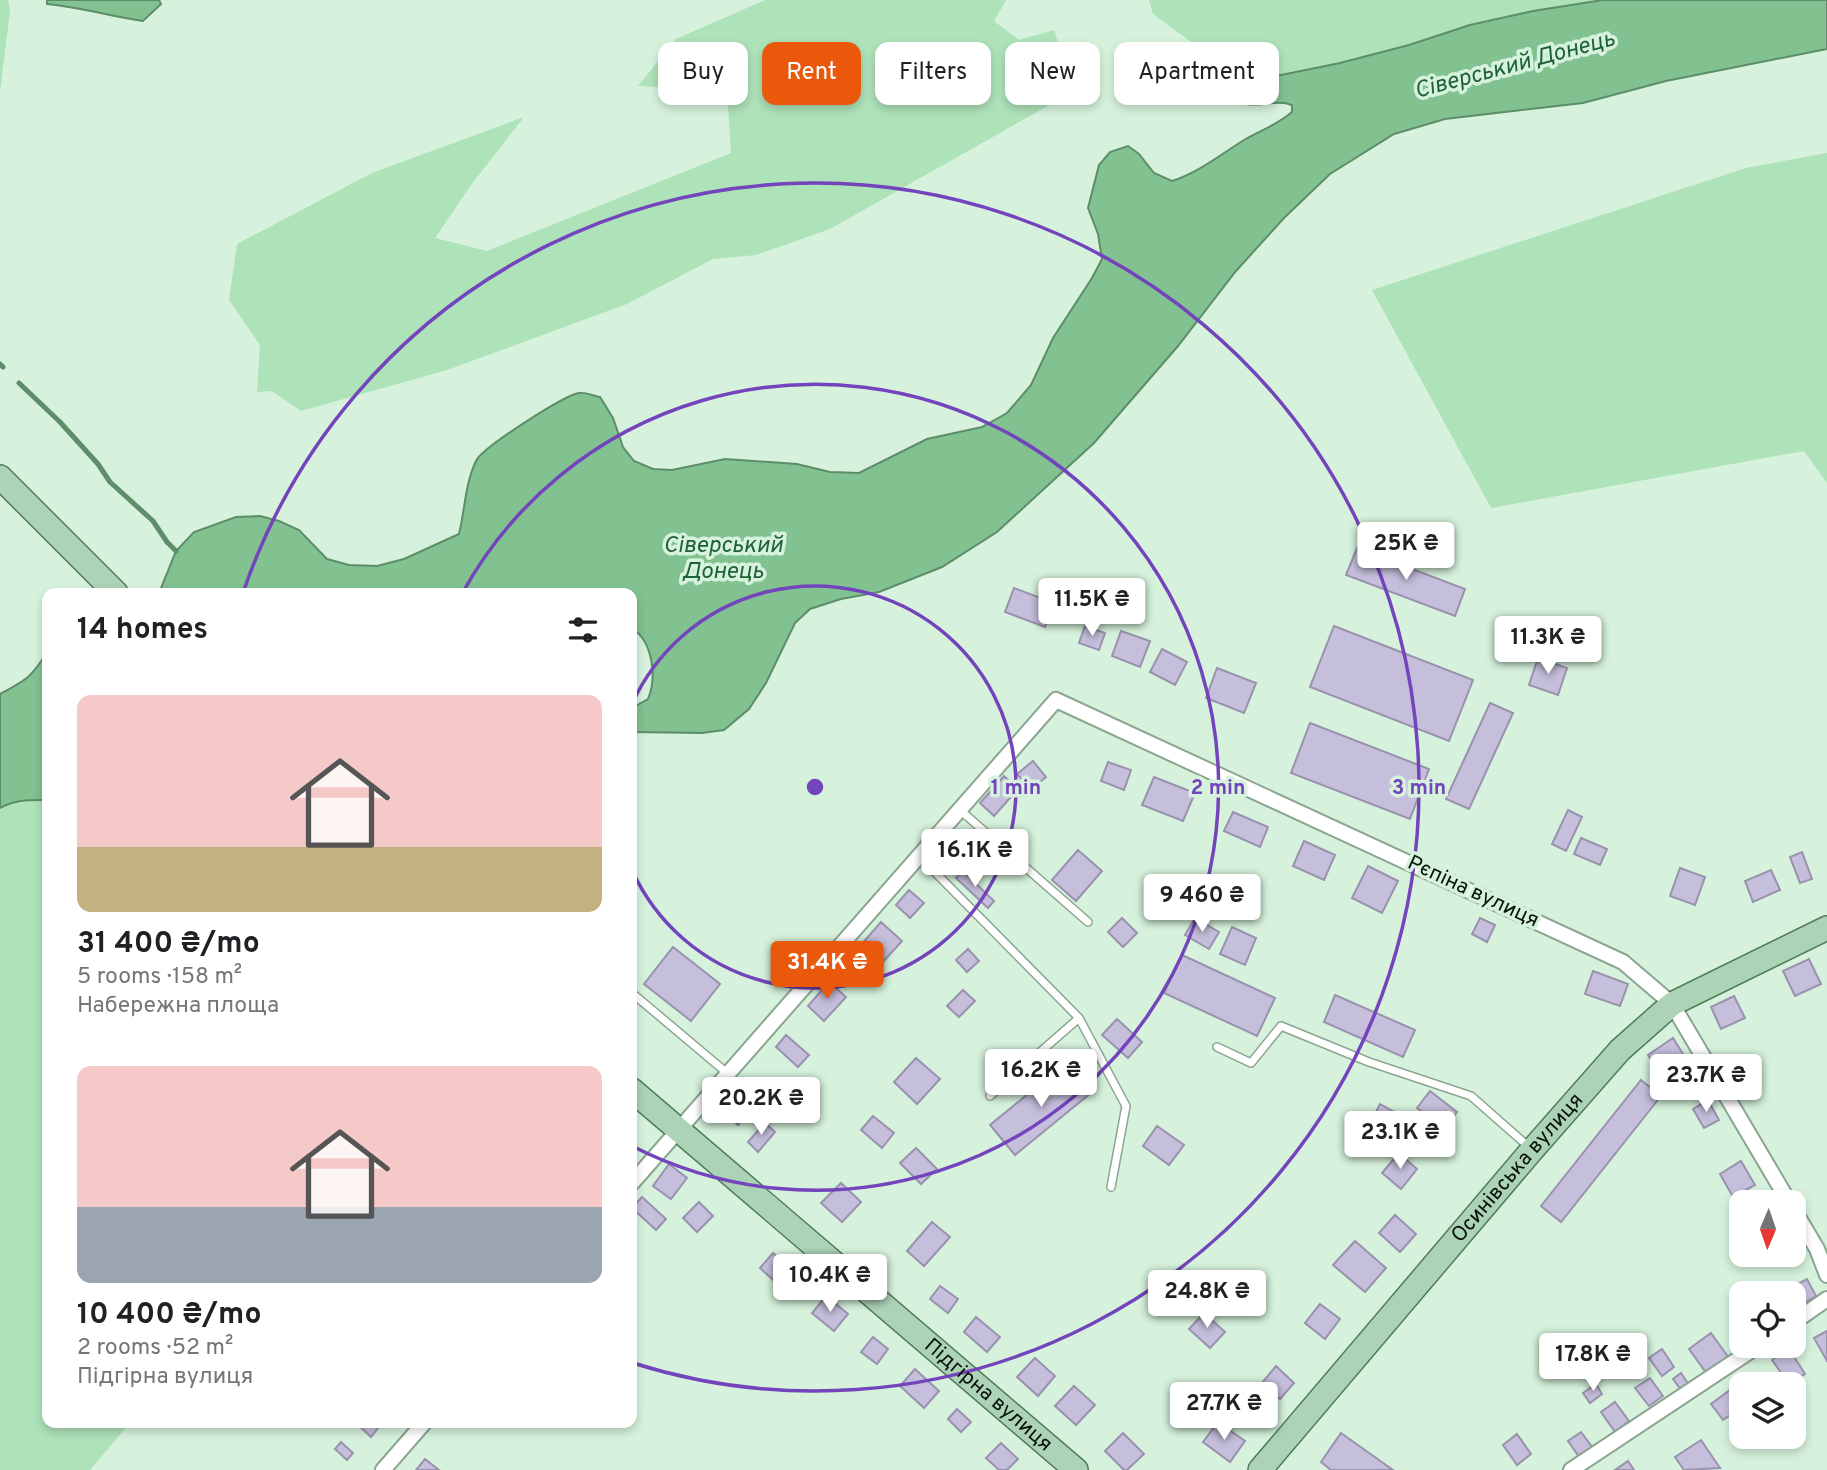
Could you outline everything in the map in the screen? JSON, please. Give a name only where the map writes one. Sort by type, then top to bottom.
[{"type":"main road","points":[[0,477],[111,588]]},
{"type":"main road","name":"Осинівська вулиця","points":[[1259,1470],[1620,1050],[1672,1004],[1827,928]]},
{"type":"main road","name":"Підгірна вулиця","points":[[637,1094],[1076,1470]]},
{"type":"street","name":"Рєпіна вулиця","points":[[959,809],[1056,700],[1623,962],[1672,1004],[1782,1190]]},
{"type":"street","points":[[637,1177],[959,809]]},
{"type":"street","points":[[1806,1225],[1822,1246],[1827,1275]]},
{"type":"street","points":[[1806,1314],[1827,1300]]},
{"type":"street","points":[[1571,1470],[1740,1358]]},
{"type":"street","points":[[383,1470],[420,1428]]},
{"type":"lane","points":[[959,809],[1088,922]]},
{"type":"lane","points":[[918,855],[1079,1018],[1126,1106],[1111,1187]]},
{"type":"lane","points":[[637,996],[727,1073]]},
{"type":"lane","points":[[990,1096],[1079,1018]]},
{"type":"lane","points":[[1217,1047],[1251,1063],[1281,1026],[1370,1062],[1471,1096],[1532,1150]]},
{"type":"shaded area","points":[[0,0],[8,0],[10,11],[0,92]]},
{"type":"shaded area","points":[[765,0],[1006,0],[994,21],[1019,40],[1054,30],[1058,42],[1005,42],[1005,105],[1049,105],[830,229],[756,255],[713,259],[627,304],[447,370],[301,411],[272,391],[257,392],[260,345],[229,300],[237,244],[372,173],[524,117],[471,185],[435,238],[487,251],[731,153],[728,105],[748,105],[748,42],[674,42]]},
{"type":"shaded area","points":[[1149,0],[1603,0],[1533,11],[1470,25],[1409,45],[1279,75],[1279,42],[1191,42],[1153,14]]},
{"type":"shaded area","points":[[658,61],[658,87],[638,86]]},
{"type":"shaded area","points":[[1827,153],[1827,483],[1804,451],[1491,508],[1372,290],[1746,168]]},
{"type":"shaded area","points":[[32,798],[42,799],[42,1428],[126,1428],[90,1470],[0,1470],[0,808]]},
{"type":"water","points":[[47,0],[159,0],[161,4],[143,21],[47,4]]},
{"type":"water","name":"Сіверський Донець","points":[[1603,0],[1827,0],[1827,49],[1666,81],[1583,103],[1445,119],[1394,134],[1330,174],[1284,218],[1236,271],[1178,346],[1094,443],[997,532],[942,567],[879,592],[841,599],[810,609],[795,623],[766,683],[749,709],[724,730],[702,733],[637,732],[637,705],[648,699],[652,671],[649,651],[637,632],[637,588],[161,588],[176,551],[194,532],[236,517],[260,516],[279,521],[299,530],[327,559],[349,565],[377,566],[404,559],[459,534],[476,461],[507,434],[541,412],[579,393],[600,397],[613,418],[623,447],[634,461],[653,469],[672,470],[725,459],[797,464],[830,472],[859,473],[927,439],[982,427],[1007,413],[1031,385],[1053,338],[1102,259],[1098,234],[1088,208],[1099,165],[1110,152],[1128,146],[1139,154],[1154,173],[1172,181],[1200,168],[1292,112],[1292,105],[1279,103],[1279,75],[1409,45],[1470,25],[1533,11]]},
{"type":"water","points":[[42,660],[42,800],[17,802],[0,808],[0,694],[28,677]]},
{"type":"building","points":[[1357,548],[1465,589],[1455,616],[1346,575]]},
{"type":"building","points":[[1014,588],[1054,603],[1045,627],[1005,612]]},
{"type":"building","points":[[1085,626],[1105,633],[1099,650],[1079,643]]},
{"type":"building","points":[[1334,626],[1473,680],[1449,741],[1310,687]]},
{"type":"building","points":[[1121,631],[1150,641],[1140,667],[1112,656]]},
{"type":"building","points":[[1162,649],[1187,662],[1175,685],[1150,672]]},
{"type":"building","points":[[1538,658],[1567,668],[1558,695],[1529,685]]},
{"type":"building","points":[[1217,668],[1256,683],[1244,713],[1206,698]]},
{"type":"building","points":[[1490,703],[1513,713],[1469,809],[1446,799]]},
{"type":"building","points":[[1310,723],[1429,769],[1410,819],[1291,773]]},
{"type":"building","points":[[1033,761],[1046,777],[1030,790],[1017,774]]},
{"type":"building","points":[[1108,762],[1131,770],[1124,790],[1101,781]]},
{"type":"building","points":[[1004,776],[1018,789],[994,816],[980,803]]},
{"type":"building","points":[[1154,777],[1195,793],[1183,821],[1142,805]]},
{"type":"building","points":[[1568,810],[1582,817],[1566,851],[1552,844]]},
{"type":"building","points":[[1233,812],[1268,827],[1260,847],[1224,831]]},
{"type":"building","points":[[955,833],[971,851],[954,865],[939,848]]},
{"type":"building","points":[[1581,838],[1607,849],[1600,865],[1574,854]]},
{"type":"building","points":[[1304,841],[1335,855],[1324,880],[1293,866]]},
{"type":"building","points":[[1078,850],[1102,871],[1076,901],[1052,880]]},
{"type":"building","points":[[1802,852],[1812,879],[1800,883],[1790,857]]},
{"type":"building","points":[[1368,866],[1398,881],[1382,913],[1352,898]]},
{"type":"building","points":[[1680,868],[1705,877],[1695,905],[1670,896]]},
{"type":"building","points":[[1771,870],[1780,890],[1753,902],[1745,881]]},
{"type":"building","points":[[963,871],[994,901],[988,908],[956,878]]},
{"type":"building","points":[[909,890],[924,903],[910,918],[896,905]]},
{"type":"building","points":[[1122,918],[1137,933],[1123,947],[1108,932]]},
{"type":"building","points":[[1195,918],[1219,932],[1209,949],[1185,935]]},
{"type":"building","points":[[1480,918],[1495,925],[1487,942],[1472,934]]},
{"type":"building","points":[[881,922],[902,941],[881,964],[860,946]]},
{"type":"building","points":[[1232,927],[1256,938],[1245,965],[1220,954]]},
{"type":"building","points":[[673,947],[720,984],[691,1021],[644,984]]},
{"type":"building","points":[[968,949],[979,961],[967,972],[956,960]]},
{"type":"building","points":[[1182,955],[1275,998],[1257,1036],[1164,993]]},
{"type":"building","points":[[1809,959],[1821,984],[1795,996],[1783,971]]},
{"type":"building","points":[[1593,971],[1628,984],[1620,1006],[1585,994]]},
{"type":"building","points":[[829,982],[846,997],[824,1021],[808,1006]]},
{"type":"building","points":[[963,990],[975,1001],[959,1017],[947,1006]]},
{"type":"building","points":[[1335,995],[1415,1030],[1403,1057],[1324,1022]]},
{"type":"building","points":[[1734,996],[1745,1018],[1721,1029],[1711,1007]]},
{"type":"building","points":[[1117,1019],[1142,1042],[1128,1058],[1102,1035]]},
{"type":"building","points":[[786,1035],[809,1055],[798,1067],[776,1047]]},
{"type":"building","points":[[1673,1038],[1695,1073],[1671,1089],[1648,1055]]},
{"type":"building","points":[[916,1058],[940,1079],[917,1104],[894,1082]]},
{"type":"building","points":[[1067,1062],[1092,1092],[1015,1155],[990,1125]]},
{"type":"building","points":[[744,1080],[763,1097],[738,1125],[718,1108]]},
{"type":"building","points":[[1641,1080],[1661,1096],[1561,1222],[1541,1206]]},
{"type":"building","points":[[781,1083],[810,1109],[800,1120],[771,1095]]},
{"type":"building","points":[[1430,1091],[1457,1112],[1444,1129],[1417,1108]]},
{"type":"building","points":[[1708,1100],[1719,1120],[1704,1128],[1693,1109]]},
{"type":"building","points":[[1380,1104],[1405,1118],[1393,1139],[1369,1125]]},
{"type":"building","points":[[873,1116],[894,1133],[882,1148],[861,1130]]},
{"type":"building","points":[[765,1123],[775,1132],[758,1152],[748,1142]]},
{"type":"building","points":[[1157,1126],[1184,1145],[1169,1165],[1143,1146]]},
{"type":"building","points":[[916,1148],[937,1169],[921,1184],[900,1163]]},
{"type":"building","points":[[1399,1153],[1417,1169],[1401,1189],[1382,1173]]},
{"type":"building","points":[[1741,1161],[1755,1185],[1746,1190],[1729,1190],[1720,1174]]},
{"type":"building","points":[[669,1164],[687,1178],[671,1199],[653,1186]]},
{"type":"building","points":[[841,1183],[861,1202],[842,1222],[821,1203]]},
{"type":"building","points":[[642,1197],[666,1219],[656,1230],[637,1213],[637,1202]]},
{"type":"building","points":[[699,1202],[713,1216],[697,1232],[683,1218]]},
{"type":"building","points":[[1395,1215],[1416,1234],[1400,1252],[1379,1233]]},
{"type":"building","points":[[932,1222],[950,1237],[924,1266],[907,1251]]},
{"type":"building","points":[[1355,1241],[1386,1268],[1365,1292],[1333,1265]]},
{"type":"building","points":[[773,1253],[793,1270],[780,1286],[760,1268]]},
{"type":"building","points":[[1807,1279],[1816,1296],[1806,1302],[1806,1281],[1803,1281]]},
{"type":"building","points":[[940,1286],[958,1299],[948,1313],[930,1299]]},
{"type":"building","points":[[826,1296],[848,1314],[834,1331],[812,1313]]},
{"type":"building","points":[[1320,1304],[1340,1319],[1325,1339],[1305,1323]]},
{"type":"building","points":[[1204,1313],[1225,1332],[1210,1348],[1189,1329]]},
{"type":"building","points":[[976,1317],[1000,1337],[987,1352],[964,1332]]},
{"type":"building","points":[[1827,1331],[1827,1361],[1814,1338]]},
{"type":"building","points":[[1711,1333],[1729,1358],[1707,1374],[1689,1349]]},
{"type":"building","points":[[873,1337],[888,1349],[877,1364],[861,1352]]},
{"type":"building","points":[[1662,1349],[1674,1367],[1662,1376],[1649,1358]]},
{"type":"building","points":[[1035,1358],[1055,1376],[1038,1396],[1017,1377]]},
{"type":"building","points":[[1795,1358],[1804,1372],[1780,1372],[1772,1360]]},
{"type":"building","points":[[1276,1366],[1294,1383],[1280,1399],[1262,1383]]},
{"type":"building","points":[[915,1369],[939,1391],[924,1408],[900,1386]]},
{"type":"building","points":[[1681,1373],[1689,1385],[1681,1390],[1673,1379]]},
{"type":"building","points":[[1650,1378],[1663,1396],[1649,1406],[1635,1388]]},
{"type":"building","points":[[1596,1384],[1602,1394],[1590,1403],[1583,1393]]},
{"type":"building","points":[[1074,1386],[1095,1405],[1076,1425],[1055,1406]]},
{"type":"building","points":[[1247,1390],[1268,1408],[1256,1420],[1236,1402]]},
{"type":"building","points":[[1729,1391],[1729,1416],[1723,1420],[1711,1404]]},
{"type":"building","points":[[1615,1402],[1629,1421],[1615,1432],[1601,1412]]},
{"type":"building","points":[[957,1409],[971,1422],[961,1432],[948,1419]]},
{"type":"building","points":[[1218,1422],[1245,1441],[1230,1462],[1203,1442]]},
{"type":"building","points":[[361,1428],[378,1428],[371,1437]]},
{"type":"building","points":[[1581,1432],[1593,1448],[1580,1458],[1568,1441]]},
{"type":"building","points":[[1123,1433],[1144,1454],[1127,1470],[1105,1451]]},
{"type":"building","points":[[1341,1433],[1393,1470],[1331,1470],[1321,1462]]},
{"type":"building","points":[[1517,1434],[1531,1454],[1517,1465],[1503,1445]]},
{"type":"building","points":[[1701,1440],[1720,1468],[1684,1470],[1675,1457]]},
{"type":"building","points":[[341,1442],[353,1453],[347,1460],[335,1449]]},
{"type":"building","points":[[1001,1443],[1018,1459],[1007,1470],[999,1470],[986,1458]]},
{"type":"building","points":[[425,1459],[439,1470],[416,1470]]},
{"type":"building","points":[[1628,1461],[1634,1470],[1615,1470]]},
{"type":"waterway","points":[[0,364],[3,367]]},
{"type":"waterway","points":[[19,383],[60,422],[98,464],[110,482],[153,521],[176,551]]}]
